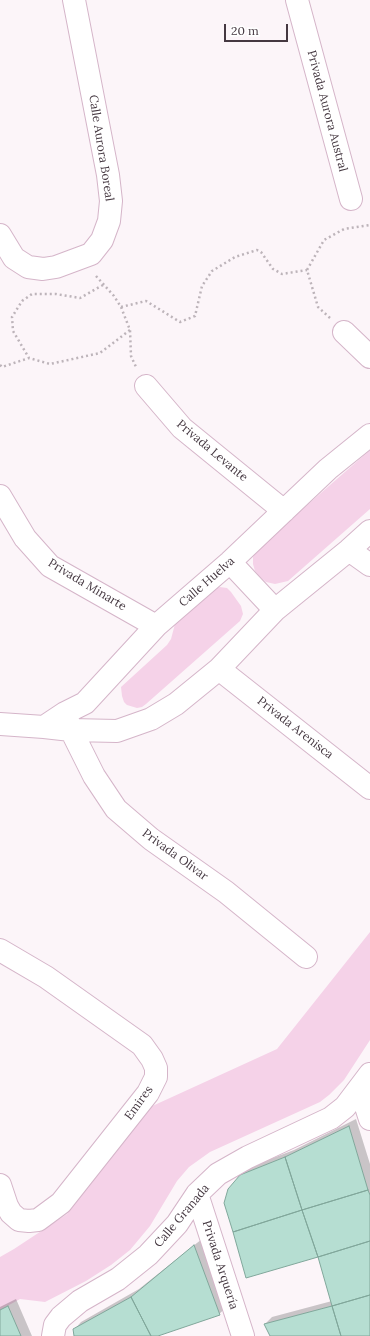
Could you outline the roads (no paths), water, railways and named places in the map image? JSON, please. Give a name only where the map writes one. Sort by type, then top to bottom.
[{"type":"street","name":"Calle Aurora Boreal","points":[[0,235],[14,258],[28,267],[43,269],[91,254],[102,240],[109,221],[111,201],[108,175],[74,0]]},
{"type":"street","name":"Privada Aurora Austral","points":[[297,0],[351,198]]},
{"type":"street","points":[[344,332],[370,357]]},
{"type":"street","name":"Privada Levante","points":[[146,386],[182,428],[284,511]]},
{"type":"street","name":"Calle Huelva","points":[[0,724],[44,727],[68,722],[156,626],[230,562],[328,469],[370,435]]},
{"type":"street","name":"Privada Minarte","points":[[0,496],[25,538],[50,566],[156,626]]},
{"type":"street","points":[[68,722],[117,731],[151,719],[176,704],[220,669],[275,610],[370,531]]},
{"type":"street","points":[[349,550],[370,565]]},
{"type":"street","points":[[230,562],[275,610]]},
{"type":"street","name":"Privada Arenisca","points":[[220,669],[370,788]]},
{"type":"street","name":"Privada Olivar","points":[[68,722],[94,776],[116,809],[151,839],[226,892],[306,957]]},
{"type":"street","name":"Emires","points":[[0,950],[46,977],[142,1045],[152,1059],[156,1068],[156,1076],[148,1093],[61,1203],[38,1220],[19,1220],[11,1213],[7,1206],[0,1185]]},
{"type":"street","points":[[365,1081],[370,1119]]},
{"type":"street","name":"Calle Granada","points":[[54,1331],[61,1317],[80,1300],[118,1279],[148,1255],[177,1224],[197,1194],[218,1174],[248,1157],[331,1118],[345,1107],[365,1081]]},
{"type":"street","name":"Privada Arquería","points":[[197,1194],[243,1336]]}]
